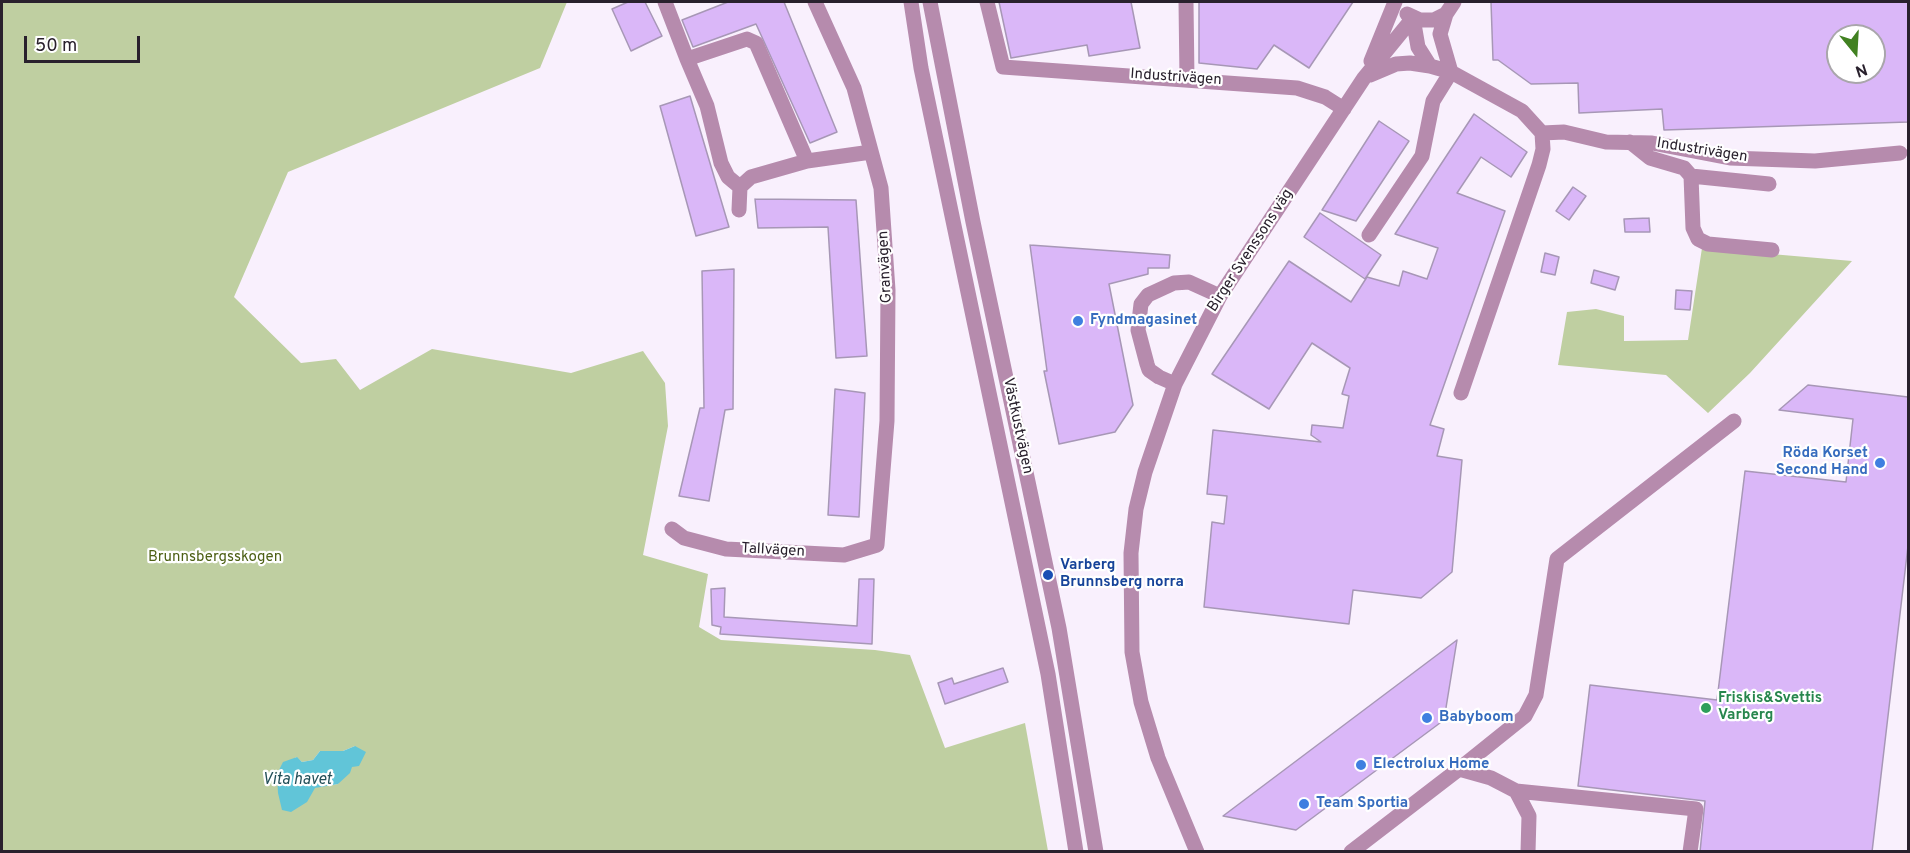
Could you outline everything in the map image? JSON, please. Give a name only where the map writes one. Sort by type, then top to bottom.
[{"type":"street","points":[[665,2],[707,106],[722,163],[728,177],[740,187]]},
{"type":"street","name":"Granvägen","points":[[815,2],[854,88],[881,188],[888,290],[887,421],[877,545]]},
{"type":"street","name":"Västkustvägen","points":[[911,2],[921,68],[1048,674],[1076,852]]},
{"type":"street","name":"Västkustvägen","points":[[930,2],[973,222],[1061,638],[1096,852]]},
{"type":"street","name":"Industrivägen","points":[[987,2],[1003,68],[1298,88],[1325,97],[1344,109]]},
{"type":"street","points":[[1186,2],[1187,79]]},
{"type":"street","name":"Birger Svenssons väg","points":[[1197,852],[1155,747],[1141,702],[1132,652],[1130,588],[1136,509],[1158,429],[1175,384],[1220,296],[1364,78],[1413,18],[1397,2],[1364,78]]},
{"type":"street","points":[[1430,66],[1418,47],[1413,18],[1427,21],[1450,8]]},
{"type":"street","points":[[1369,235],[1422,156],[1433,101],[1451,72],[1440,34],[1450,8]]},
{"type":"street","points":[[687,59],[747,39],[756,43],[807,161]]},
{"type":"street","points":[[1364,78],[1396,64],[1410,63],[1451,72],[1522,111],[1536,124],[1542,134],[1543,148],[1539,165],[1461,393]]},
{"type":"street","name":"Industrivägen","points":[[1542,134],[1564,132],[1606,142],[1652,143],[1730,158],[1804,161],[1900,153]]},
{"type":"street","points":[[1630,142],[1650,158],[1684,168],[1691,176],[1693,228],[1698,239],[1708,244],[1772,250]]},
{"type":"street","points":[[740,210],[740,187],[751,177],[807,161],[871,152]]},
{"type":"street","points":[[1691,176],[1769,184]]},
{"type":"street","points":[[1175,384],[1149,370],[1138,330],[1141,304],[1148,295],[1174,283],[1189,282],[1220,296]]},
{"type":"street","points":[[1351,852],[1525,716],[1536,695],[1557,559],[1734,421]]},
{"type":"street","name":"Tallvägen","points":[[672,529],[684,538],[726,549],[844,555],[877,545]]},
{"type":"street","points":[[1459,769],[1491,778],[1516,791],[1696,809],[1690,852]]},
{"type":"street","points":[[1516,791],[1529,816],[1528,852]]},
{"type":"green space","name":"Brunnsbergsskogen","points":[[2,2],[567,2],[540,68],[288,172],[234,297],[301,363],[336,359],[360,390],[432,349],[571,373],[643,351],[665,383],[668,426],[643,555],[708,574],[699,627],[721,640],[875,650],[910,655],[945,748],[1025,723],[1048,851],[2,852]],"holes":[[[355,746],[338,784],[278,793],[278,784],[296,757],[302,762],[313,760],[320,751],[343,751]]]},
{"type":"green space","points":[[1702,248],[1852,261],[1750,373],[1708,413],[1666,375],[1558,365],[1567,312],[1596,309],[1624,316],[1624,341],[1688,340]]},
{"type":"water","name":"Vita havet","points":[[355,746],[366,752],[359,766],[352,767],[350,773],[338,784],[315,788],[307,802],[291,812],[282,810],[277,774],[283,762],[297,757],[302,762],[313,760],[320,751],[343,751]]},
{"type":"building","points":[[628,2],[645,2],[662,36],[631,51],[612,9]]},
{"type":"building","points":[[728,2],[784,2],[837,132],[810,143],[756,24],[693,47],[682,20]]},
{"type":"building","points":[[999,2],[1131,2],[1140,48],[1089,56],[1087,45],[1011,58]]},
{"type":"building","points":[[1199,2],[1353,2],[1309,68],[1274,45],[1257,69],[1199,63]]},
{"type":"building","points":[[1491,2],[1908,2],[1908,122],[1664,130],[1662,109],[1579,113],[1578,83],[1531,84],[1498,60],[1493,60]]},
{"type":"building","points":[[690,96],[729,227],[696,236],[660,106]]},
{"type":"building","points":[[1474,114],[1527,152],[1511,177],[1481,157],[1457,193],[1505,211],[1430,425],[1444,429],[1437,456],[1462,460],[1452,572],[1421,598],[1353,590],[1349,624],[1204,607],[1212,522],[1224,524],[1227,496],[1207,494],[1213,430],[1321,442],[1311,435],[1312,425],[1343,428],[1349,396],[1342,394],[1350,368],[1312,343],[1269,409],[1212,374],[1289,261],[1351,302],[1367,277],[1399,286],[1403,271],[1427,279],[1438,248],[1395,234]]},
{"type":"building","points":[[1379,121],[1409,141],[1356,221],[1322,210]]},
{"type":"building","points":[[1573,187],[1586,196],[1569,220],[1556,211]]},
{"type":"building","points":[[755,199],[856,200],[867,356],[836,358],[828,227],[758,228]]},
{"type":"building","points":[[1320,213],[1381,255],[1365,279],[1304,237]]},
{"type":"building","points":[[1649,218],[1650,232],[1625,232],[1624,219]]},
{"type":"building","name":"Fyndmagasinet","points":[[1030,245],[1170,255],[1169,268],[1148,268],[1148,274],[1109,284],[1133,405],[1115,432],[1059,444],[1044,371],[1047,371]]},
{"type":"building","points":[[1545,253],[1559,257],[1555,275],[1541,272]]},
{"type":"building","points":[[734,269],[733,409],[725,410],[709,501],[679,496],[700,408],[704,408],[702,271]]},
{"type":"building","points":[[1594,270],[1619,277],[1615,290],[1591,283]]},
{"type":"building","points":[[1676,290],[1692,291],[1690,310],[1675,309]]},
{"type":"building","points":[[1808,385],[1908,397],[1908,546],[1872,852],[1700,852],[1705,801],[1578,786],[1590,685],[1717,700],[1745,471],[1846,482],[1853,419],[1779,410]]},
{"type":"building","points":[[835,389],[865,393],[859,517],[828,515]]},
{"type":"building","points":[[859,579],[874,579],[872,644],[720,634],[721,627],[712,625],[711,589],[725,588],[724,617],[857,626]]},
{"type":"building","points":[[1457,640],[1444,720],[1296,830],[1223,816]]},
{"type":"building","points":[[1003,668],[1008,682],[945,704],[938,683],[952,678],[954,684]]},
{"type":"place","name":"Fyndmagasinet","points":[[1078,321]]},
{"type":"place","name":"Röda Korset Second Hand","points":[[1880,463]]},
{"type":"place","name":"Varberg Brunnsberg norra","points":[[1048,575]]},
{"type":"place","name":"Friskis&Svettis Varberg","points":[[1706,708]]},
{"type":"place","name":"Babyboom","points":[[1427,718]]},
{"type":"place","name":"Electrolux Home","points":[[1361,765]]},
{"type":"place","name":"Team Sportia","points":[[1304,804]]}]
